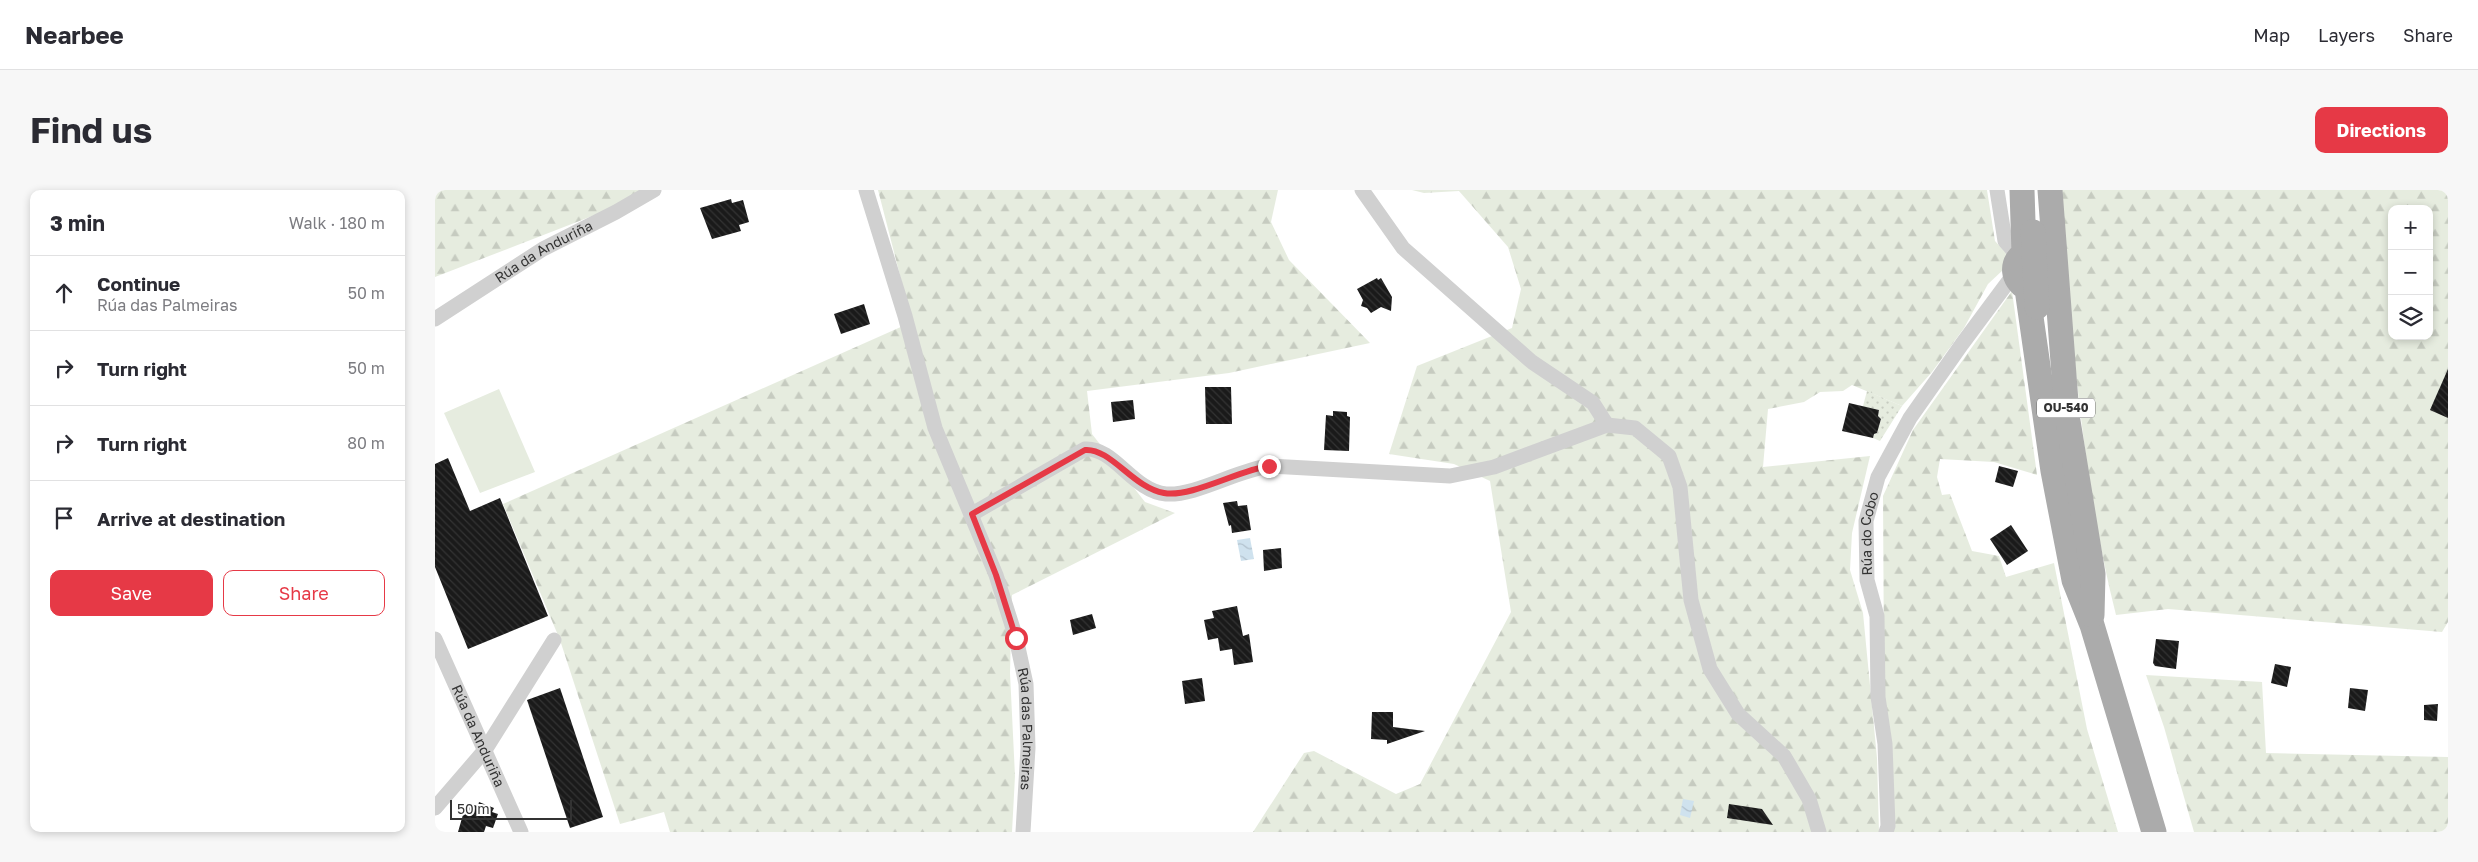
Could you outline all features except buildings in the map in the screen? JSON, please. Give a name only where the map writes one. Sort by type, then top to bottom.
[{"type":"main road","points":[[2022,190],[2024,252],[2032,257],[2040,190]]},
{"type":"main road","name":"OU-540","points":[[2032,190],[2032,257],[2038,360],[2053,471],[2073,580],[2092,625],[2132,764],[2154,832]]},
{"type":"main road","name":"OU-540","points":[[2050,190],[2032,257],[2054,376],[2067,415],[2093,574],[2092,625]]},
{"type":"main road","points":[[2132,764],[2127,794],[2139,832]]},
{"type":"street","name":"Rúa da Anduriña","points":[[435,319],[543,250],[616,212],[653,190]]},
{"type":"street","name":"Rúa das Palmeiras","points":[[866,190],[905,316],[935,428],[996,575],[1016,638],[1026,684],[1028,748],[1023,832]]},
{"type":"street","points":[[1362,190],[1403,248],[1508,338],[1532,362],[1593,403],[1607,425]]},
{"type":"street","points":[[1997,190],[2005,240],[2032,257]]},
{"type":"street","name":"Rúa do Cobo","points":[[1886,832],[1888,826],[1885,744],[1878,696],[1877,616],[1867,580],[1866,521],[1878,477],[1910,418],[1961,344],[2032,257]]},
{"type":"street","points":[[972,514],[1085,450],[1093,449],[1105,455],[1139,483],[1166,494],[1186,492],[1253,468],[1269,466],[1450,476],[1476,472],[1607,425],[1635,428],[1669,456],[1680,487],[1691,600],[1710,669],[1737,714],[1784,756],[1809,799],[1819,832]]},
{"type":"street","name":"Rúa da Anduriña","points":[[435,640],[521,832]]},
{"type":"street","points":[[435,808],[485,750],[554,640]]},
{"type":"green space","points":[[435,190],[641,190],[618,206],[435,277]]},
{"type":"green space","points":[[878,190],[1278,190],[1271,222],[1289,260],[1370,343],[1229,373],[1087,391],[1092,434],[1145,502],[1175,513],[1012,595],[1010,673],[1015,776],[1012,832],[670,832],[664,812],[620,824],[560,640],[503,504],[912,322]]},
{"type":"green space","points":[[1412,190],[1987,190],[1995,241],[2010,257],[2003,270],[1988,284],[1964,328],[1932,372],[1902,406],[1852,385],[1843,391],[1820,392],[1804,402],[1768,409],[1763,467],[1870,456],[1852,533],[1850,570],[1863,613],[1877,758],[1879,832],[1253,832],[1304,753],[1314,751],[1396,794],[1420,784],[1511,612],[1490,481],[1454,464],[1389,454],[1417,366],[1512,328],[1521,289],[1508,247],[1459,191],[1424,193]]},
{"type":"green space","points":[[2060,190],[2448,190],[2448,622],[2442,632],[2168,609],[2116,615],[2094,510],[2079,404]]},
{"type":"green space","points":[[2012,291],[2037,475],[1994,462],[1940,459],[1937,477],[1942,495],[1950,494],[1972,551],[1999,556],[2006,577],[2054,563],[2087,729],[2118,832],[1885,832],[1883,496],[1913,430]]},
{"type":"green space","points":[[499,389],[535,472],[480,493],[444,413]]},
{"type":"green space","points":[[1867,391],[1902,406],[1880,441],[1873,438],[1874,434],[1877,433],[1881,419],[1878,416],[1879,410],[1869,408],[1868,411],[1863,406]]},
{"type":"green space","points":[[2146,675],[2262,682],[2266,753],[2448,757],[2448,832],[2194,832],[2164,727]]},
{"type":"water","points":[[1250,538],[1254,559],[1241,561],[1237,540]]},
{"type":"water","points":[[1683,799],[1694,801],[1690,818],[1680,815]]},
{"type":"route","points":[[1016,638],[996,575],[972,514],[1085,450],[1093,449],[1105,455],[1139,483],[1151,490],[1166,494],[1186,492],[1253,468],[1269,466]]}]
